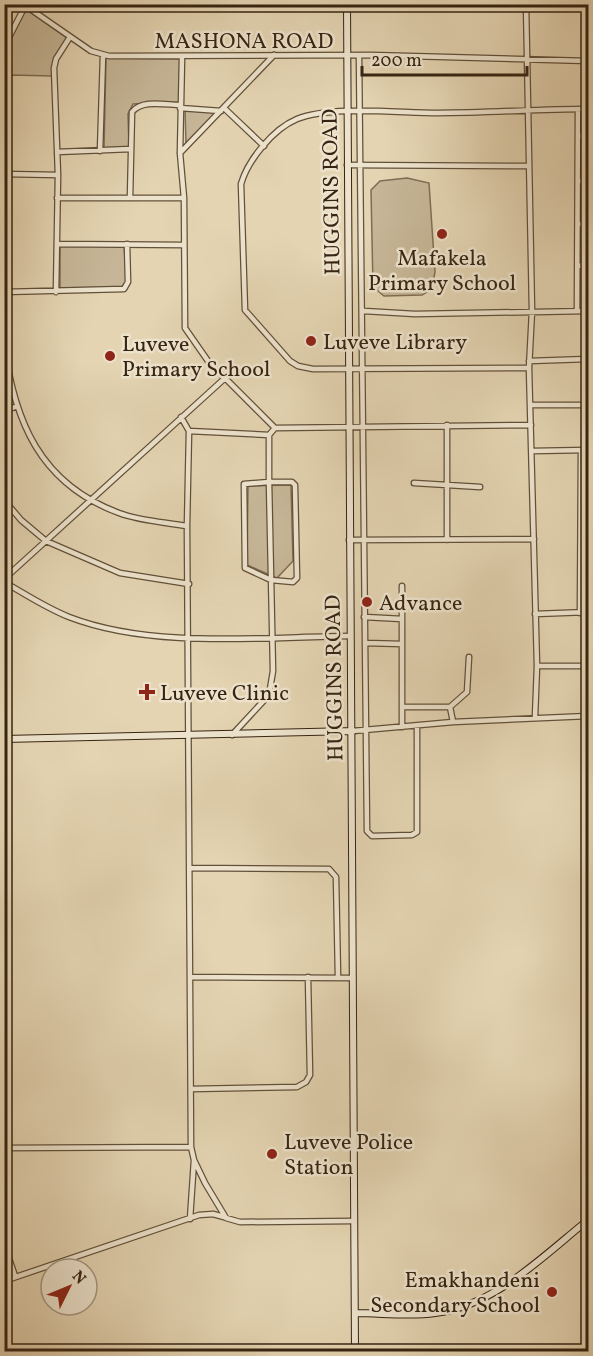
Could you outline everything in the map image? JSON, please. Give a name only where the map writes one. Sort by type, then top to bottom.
[{"type":"street","name":"HUGGINS ROAD","points":[[347,4],[356,1352]]},
{"type":"street","points":[[526,4],[532,311],[529,368],[537,666],[535,717]]},
{"type":"street","name":"MASHONA ROAD","points":[[24,5],[91,51],[103,55],[527,58],[549,61],[588,61]]},
{"type":"street","points":[[4,46],[24,5]]},
{"type":"street","points":[[56,292],[58,175],[54,68],[56,59],[70,37]]},
{"type":"street","points":[[100,151],[103,55]]},
{"type":"street","points":[[180,153],[274,56]]},
{"type":"street","points":[[359,56],[364,311],[362,369],[367,831],[372,836],[412,835],[417,832],[417,726]]},
{"type":"street","points":[[182,57],[180,153],[184,198],[185,328],[198,350],[224,379],[275,428],[351,425],[531,425]]},
{"type":"street","points":[[130,198],[130,117],[135,108],[147,104],[223,109],[264,146]]},
{"type":"street","points":[[577,311],[578,109]]},
{"type":"street","points":[[529,368],[350,369],[298,366],[245,310],[241,184],[249,165],[264,146],[294,120],[347,112],[588,110]]},
{"type":"street","points":[[4,112],[4,162]]},
{"type":"street","points":[[578,136],[588,136]]},
{"type":"street","points":[[57,152],[131,149]]},
{"type":"street","points":[[347,165],[529,166]]},
{"type":"street","points":[[4,174],[58,175]]},
{"type":"street","points":[[4,181],[4,321]]},
{"type":"street","points":[[578,181],[588,181]]},
{"type":"street","points":[[57,198],[184,198]]},
{"type":"street","points":[[579,224],[588,224]]},
{"type":"street","points":[[57,244],[183,245]]},
{"type":"street","points":[[5,292],[124,289],[128,282],[127,244]]},
{"type":"street","points":[[578,266],[588,265]]},
{"type":"street","points":[[364,311],[415,314],[588,311]]},
{"type":"street","points":[[4,344],[7,378],[15,406],[31,440],[50,467],[91,502],[135,518],[187,526]]},
{"type":"street","points":[[529,361],[588,359]]},
{"type":"street","points":[[224,379],[4,580],[44,606],[87,623],[147,636],[350,636]]},
{"type":"street","points":[[531,405],[588,405]]},
{"type":"street","points":[[4,411],[15,406]]},
{"type":"street","points":[[181,417],[189,431],[187,526],[191,1147],[194,1160],[226,1218]]},
{"type":"street","points":[[447,425],[447,540]]},
{"type":"street","points":[[232,735],[269,695],[273,671],[269,435],[275,428]]},
{"type":"street","points":[[189,431],[269,435]]},
{"type":"street","points":[[580,613],[581,450]]},
{"type":"street","points":[[532,451],[588,450]]},
{"type":"street","points":[[269,482],[292,482],[295,485],[297,578],[290,582],[271,580],[251,572],[244,565],[244,484],[269,482]]},
{"type":"street","points":[[414,483],[480,487]]},
{"type":"street","points":[[581,498],[588,498]]},
{"type":"street","points":[[4,500],[21,520],[46,541],[120,573],[189,584]]},
{"type":"street","points":[[349,540],[534,538]]},
{"type":"street","points":[[581,551],[588,551]]},
{"type":"street","points":[[402,586],[402,727]]},
{"type":"street","points":[[535,614],[588,612]]},
{"type":"street","points":[[364,617],[402,619]]},
{"type":"street","points":[[365,643],[402,644]]},
{"type":"street","points":[[402,707],[450,706],[467,692],[469,657]]},
{"type":"street","points":[[537,666],[588,666]]},
{"type":"street","points":[[450,706],[453,722]]},
{"type":"street","points":[[4,739],[353,731],[453,722],[588,716]]},
{"type":"street","points":[[190,868],[329,869],[336,877],[338,977]]},
{"type":"street","points":[[191,977],[352,978]]},
{"type":"street","points":[[191,1089],[297,1087],[306,1082],[310,1075],[308,977]]},
{"type":"street","points":[[4,1148],[191,1147]]},
{"type":"street","points":[[190,1219],[194,1160]]},
{"type":"street","points":[[4,1281],[190,1219],[213,1214],[240,1222],[354,1221]]},
{"type":"street","points":[[356,1313],[424,1314],[464,1307],[507,1284],[588,1220]]},
{"type":"street","points":[[4,1244],[15,1276]]},
{"type":"shaded area","points":[[26,9],[67,38],[55,58],[53,76],[10,75],[9,86],[5,86],[4,52]]},
{"type":"shaded area","points":[[106,58],[180,59],[179,102],[133,104],[128,114],[129,147],[104,148]]},
{"type":"shaded area","points":[[185,110],[217,112],[186,143]]},
{"type":"shaded area","points":[[407,178],[429,183],[435,272],[432,289],[422,295],[384,296],[373,287],[371,190],[380,181]]},
{"type":"shaded area","points":[[60,246],[124,246],[127,282],[121,287],[60,288]]},
{"type":"shaded area","points":[[291,485],[293,561],[277,578],[247,565],[248,486]]},
{"type":"place","name":"Mafakela Primary School","points":[[442,234]]},
{"type":"place","name":"Luveve Library","points":[[311,341]]},
{"type":"place","name":"Luveve Primary School","points":[[110,356]]},
{"type":"place","name":"Advance","points":[[367,602]]},
{"type":"place","name":"Luveve Clinic","points":[[147,692]]},
{"type":"place","name":"Luveve Police Station","points":[[272,1154]]},
{"type":"place","name":"Emakhandeni Secondary School","points":[[552,1292]]}]
